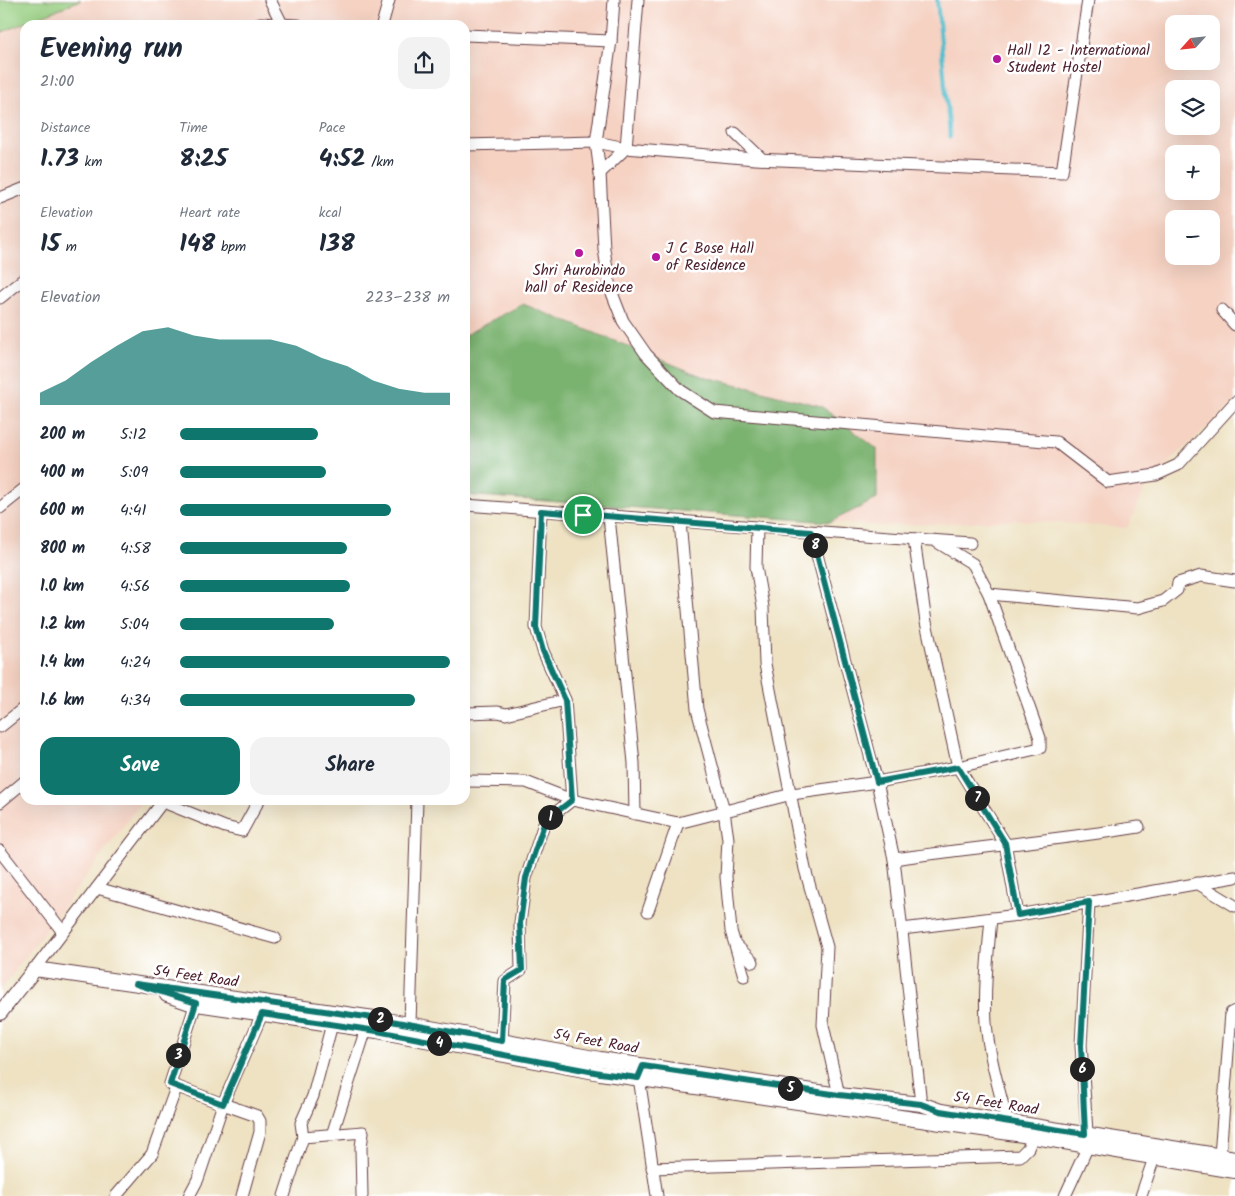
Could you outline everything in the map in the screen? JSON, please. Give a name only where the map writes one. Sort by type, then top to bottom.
[{"type":"street","points":[[270,0],[280,20]]},
{"type":"street","points":[[383,20],[389,0]]},
{"type":"street","points":[[614,0],[611,41],[596,142],[600,173],[604,249],[610,288],[623,321],[646,354],[680,390],[714,412],[1056,442],[1108,482],[1156,475],[1178,465],[1235,402]]},
{"type":"street","points":[[600,173],[626,148],[638,0]]},
{"type":"street","points":[[470,145],[596,142],[626,148],[762,160],[1062,172],[1088,0]]},
{"type":"street","points":[[470,34],[611,41]]},
{"type":"street","points":[[735,133],[762,160]]},
{"type":"street","points":[[0,198],[20,190]]},
{"type":"street","points":[[0,298],[20,282]]},
{"type":"street","points":[[1222,310],[1235,324]]},
{"type":"street","points":[[0,508],[20,492]]},
{"type":"street","points":[[470,505],[970,543]]},
{"type":"street","points":[[541,511],[536,627],[543,651],[565,700],[572,800]]},
{"type":"street","points":[[609,517],[634,763],[636,814]]},
{"type":"street","points":[[680,522],[697,709],[724,811],[728,839],[726,877],[729,913],[744,976]]},
{"type":"street","points":[[756,528],[756,567],[763,607],[764,664],[792,794],[805,869],[827,947],[823,1025],[839,1095]]},
{"type":"street","points":[[811,532],[877,782],[894,859],[921,1104]]},
{"type":"street","points":[[914,539],[926,622],[958,767],[1005,843],[1018,915]]},
{"type":"street","points":[[470,781],[526,782],[572,800],[678,823],[792,794],[877,782],[958,767],[1040,748],[1040,738],[989,594],[973,564],[936,541]]},
{"type":"street","points":[[989,594],[1138,608],[1163,601],[1177,590],[1178,583],[1201,576],[1235,581]]},
{"type":"street","points":[[470,713],[498,712],[506,714],[565,700]]},
{"type":"street","points":[[0,727],[20,711]]},
{"type":"street","points":[[0,802],[20,785]]},
{"type":"street","points":[[502,1041],[505,980],[522,970],[520,923],[526,878],[545,821],[572,800]]},
{"type":"street","points":[[0,1013],[161,805]]},
{"type":"street","points":[[173,805],[224,827],[242,831],[256,805]]},
{"type":"street","points":[[410,1024],[417,805]]},
{"type":"street","points":[[648,911],[678,823]]},
{"type":"street","points":[[894,859],[1005,843],[1084,836],[1139,826]]},
{"type":"street","points":[[0,851],[63,932]]},
{"type":"street","points":[[902,930],[1018,915],[1235,876]]},
{"type":"street","points":[[1197,883],[1235,906]]},
{"type":"street","points":[[97,888],[275,938]]},
{"type":"street","points":[[1065,1196],[1087,1140],[1081,1046],[1089,902]]},
{"type":"street","points":[[991,918],[986,982],[986,1024],[992,1061],[1007,1122]]},
{"type":"street","points":[[735,944],[753,962]]},
{"type":"street","points":[[35,969],[136,984]]},
{"type":"street","name":"54 Feet Road","points":[[136,984],[410,1024],[502,1041],[641,1072],[921,1104],[940,1111],[1007,1122],[1087,1140],[1153,1151],[1235,1172]]},
{"type":"street","name":"54 Feet Road","points":[[136,984],[196,1003],[262,1014],[641,1072],[1033,1137],[1087,1140]]},
{"type":"street","points":[[196,1003],[170,1078],[170,1084],[176,1088],[257,1116],[260,1121],[260,1132],[242,1196]]},
{"type":"street","points":[[1220,1156],[1231,1013],[1235,1012]]},
{"type":"street","points":[[189,1196],[198,1178],[223,1104],[262,1014]]},
{"type":"street","points":[[284,1196],[303,1137],[301,1123],[313,1096],[332,1024]]},
{"type":"street","points":[[332,1135],[366,1029]]},
{"type":"street","points":[[641,1072],[657,1196]]},
{"type":"street","points":[[116,1196],[152,1154],[176,1088]]},
{"type":"street","points":[[303,1137],[363,1132],[361,1147],[362,1196]]},
{"type":"street","points":[[652,1168],[1020,1156],[1028,1148],[1033,1137]]},
{"type":"street","points":[[1141,1196],[1153,1151]]},
{"type":"street","name":"54 Feet Road","points":[[1153,1151],[1235,1158]]},
{"type":"shaded area","points":[[0,0],[1235,0],[1235,401],[1148,482],[1127,528],[1018,520],[880,526],[470,495],[470,20],[20,20],[20,805],[139,805],[0,991]]},
{"type":"green space","points":[[0,0],[81,0],[32,20],[20,20],[20,25],[0,33]]},
{"type":"green space","points":[[523,304],[699,375],[821,406],[877,449],[877,499],[830,522],[470,495],[470,332]]},
{"type":"waterway","points":[[937,0],[950,137]]},
{"type":"place","name":"Hall 12 - International Student Hostel","points":[[997,59]]},
{"type":"place","name":"Shri Aurobindo hall of Residence","points":[[579,253]]},
{"type":"place","name":"J C Bose Hall of Residence","points":[[656,257]]},
{"type":"route","points":[[541,511],[583,515],[811,532],[877,782],[958,767],[1005,843],[1018,915],[1089,902],[1081,1046],[1085,1134],[940,1111],[921,1104],[839,1095],[643,1066],[638,1078],[600,1073],[377,1031],[262,1014],[223,1104],[176,1088],[170,1084],[170,1078],[196,1003],[190,1003],[136,984],[380,1019],[502,1041],[505,980],[522,970],[520,923],[526,878],[545,821],[572,800],[565,700],[543,651],[536,627],[541,511]]}]
